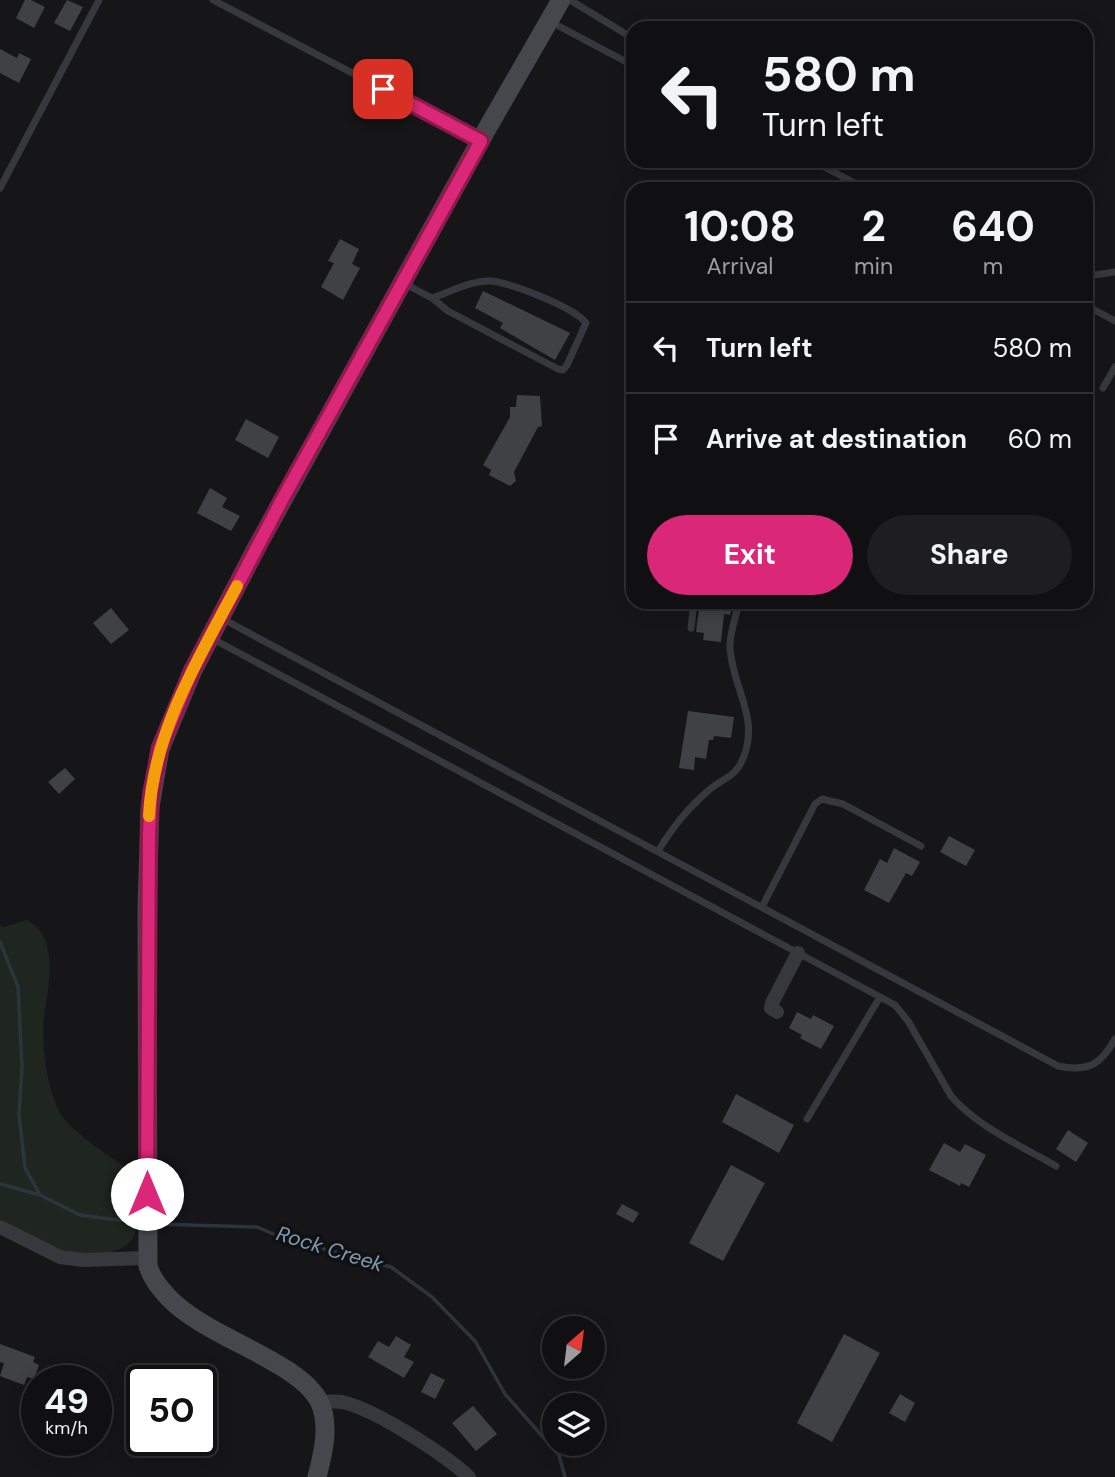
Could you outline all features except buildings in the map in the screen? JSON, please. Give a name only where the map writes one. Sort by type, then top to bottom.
[{"type":"main road","points":[[317,1477],[324,1444],[324,1416],[320,1402],[308,1386],[290,1372],[209,1329],[185,1313],[154,1279],[147,1258],[147,908],[150,807],[160,748],[176,706],[220,617],[402,283],[561,0]]},
{"type":"street","points":[[777,1012],[771,1008],[772,1003],[798,953]]},
{"type":"street","points":[[0,1227],[60,1257],[83,1260],[147,1258]]},
{"type":"street","points":[[320,1402],[341,1402],[364,1410],[422,1442],[469,1477]]},
{"type":"lane","points":[[0,188],[99,0]]},
{"type":"lane","points":[[213,0],[481,141]]},
{"type":"lane","points":[[570,0],[626,34]]},
{"type":"lane","points":[[551,22],[626,62]]},
{"type":"lane","points":[[826,168],[853,182]]},
{"type":"lane","points":[[1093,275],[1115,272]]},
{"type":"lane","points":[[402,283],[558,369],[563,370],[567,365],[586,324],[569,309],[508,285],[489,281],[432,298]]},
{"type":"lane","points":[[1093,309],[1115,321]]},
{"type":"lane","points":[[1103,388],[1115,367]]},
{"type":"lane","points":[[691,628],[693,609]]},
{"type":"lane","points":[[658,851],[677,821],[711,788],[733,776],[741,762],[750,719],[730,652],[730,637],[737,609]]},
{"type":"lane","points":[[220,617],[1058,1066],[1073,1069],[1091,1066],[1105,1057],[1115,1039]]},
{"type":"lane","points":[[210,637],[895,1005],[908,1021],[951,1096],[960,1106],[975,1119],[1056,1166]]},
{"type":"lane","points":[[762,907],[815,804],[822,799],[843,804],[921,846]]},
{"type":"lane","points":[[807,1119],[880,997]]},
{"type":"shaded area","points":[[26,920],[37,928],[48,950],[50,964],[43,1041],[52,1095],[62,1116],[76,1131],[137,1176],[136,1230],[130,1242],[112,1252],[83,1255],[68,1252],[40,1241],[0,1219],[0,925],[4,927]]},
{"type":"waterway","points":[[0,942],[18,987],[22,1067],[19,1114],[25,1168],[40,1195]]},
{"type":"waterway","name":"Rock Creek","points":[[0,1184],[40,1195],[80,1215],[141,1223]]},
{"type":"waterway","name":"Rock Creek","points":[[155,1224],[257,1227],[283,1238],[391,1267],[432,1297],[475,1341],[505,1394],[559,1455],[565,1477]]},
{"type":"slow traffic","points":[[149,816],[156,764],[176,706],[237,586]]},
{"type":"route","points":[[147,1194],[149,835],[151,794],[160,748],[192,671],[258,545],[481,141],[383,89]]}]
